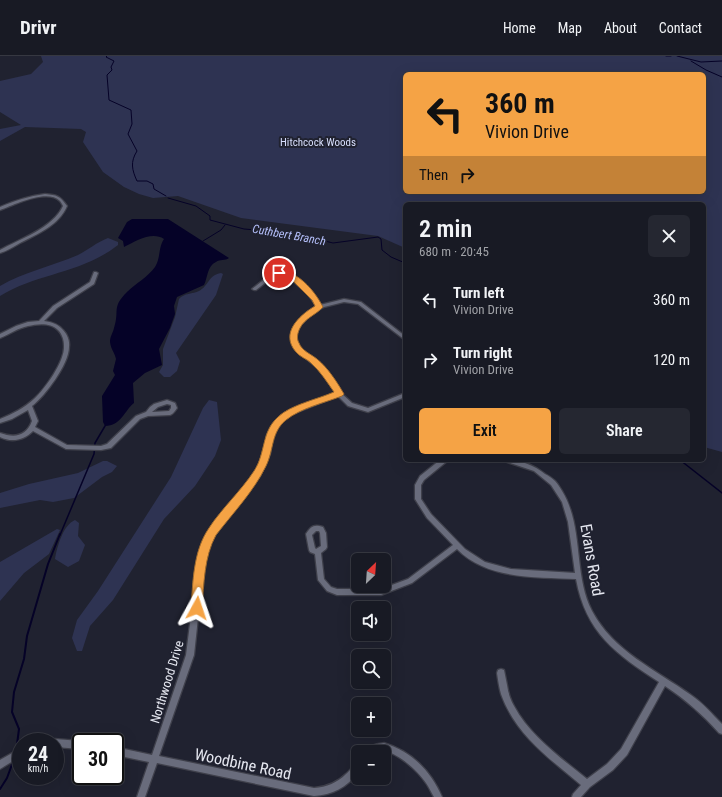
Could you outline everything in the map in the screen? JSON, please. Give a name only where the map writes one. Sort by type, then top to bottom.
[{"type":"street","points":[[0,209],[28,197],[55,197],[63,203],[64,210],[57,219],[0,252]]},
{"type":"street","points":[[46,226],[50,230]]},
{"type":"street","points":[[41,322],[54,307],[92,283],[96,273]]},
{"type":"street","points":[[254,289],[273,274],[287,274],[309,292],[319,307]]},
{"type":"street","points":[[403,336],[359,302],[344,300],[319,307],[308,314],[297,326],[293,334],[294,342],[300,351],[314,361],[323,370],[339,394],[350,405],[368,410],[403,397]]},
{"type":"street","points":[[0,336],[19,326],[41,322],[54,325],[60,330],[66,340],[67,348],[63,361],[49,387],[40,399],[30,407],[0,421]]},
{"type":"street","name":"Northwood Drive","points":[[141,797],[190,655],[202,561],[209,538],[258,474],[267,454],[270,435],[279,421],[290,413],[339,394]]},
{"type":"street","points":[[0,435],[6,438],[17,438],[24,435],[32,428],[35,419],[30,407]]},
{"type":"street","points":[[32,428],[66,447],[101,448],[109,446],[138,418],[148,414]]},
{"type":"street","points":[[442,462],[422,478],[418,485],[417,494],[419,504],[457,546],[483,564],[499,570],[522,574],[579,576]]},
{"type":"street","name":"Evans Road","points":[[515,462],[529,467],[542,475],[563,496],[570,515],[579,576],[585,603],[602,632],[623,654],[689,698],[722,730]]},
{"type":"street","points":[[318,552],[321,580],[329,590],[337,592],[381,592],[410,581],[457,546]]},
{"type":"street","points":[[501,673],[505,694],[523,725],[532,736],[587,784]]},
{"type":"street","points":[[576,797],[587,784],[610,767],[624,752],[664,681]]},
{"type":"street","points":[[391,750],[396,751],[421,771],[429,780],[438,797]]},
{"type":"street","name":"Woodbine Road","points":[[124,753],[314,792],[323,792],[331,789],[344,781],[351,774]]},
{"type":"street","points":[[0,765],[12,758]]},
{"type":"green space","name":"Hitchcock Woods","points":[[41,56],[722,56],[722,452],[706,448],[706,202],[403,202],[403,247],[378,236],[241,218],[178,196],[153,198],[139,194],[124,187],[103,172],[83,142],[86,132],[81,129],[25,127],[0,141],[0,129],[21,125],[0,112],[0,81],[31,74],[43,62]]},
{"type":"green space","points":[[108,238],[118,242],[118,245],[104,255],[74,268],[29,282],[0,296],[0,286],[9,281],[78,255]]},
{"type":"green space","points":[[221,273],[223,274],[216,295],[176,353],[180,361],[177,371],[170,377],[164,377],[159,372],[163,365],[163,349],[175,317],[179,299],[183,296],[199,291],[213,276]]},
{"type":"green space","points":[[209,400],[217,402],[221,440],[215,456],[195,486],[164,519],[113,600],[90,626],[82,651],[77,651],[72,638],[77,620],[98,591],[171,477],[203,408]]},
{"type":"green space","points":[[103,461],[107,461],[117,466],[112,472],[102,477],[74,498],[53,502],[40,500],[0,508],[0,493],[29,484],[78,473]]},
{"type":"green space","points":[[75,520],[79,523],[78,536],[85,545],[79,561],[68,567],[55,559],[64,531]]},
{"type":"green space","points":[[57,529],[60,530],[49,554],[24,573],[0,601],[0,562]]},
{"type":"shaded area","points":[[132,219],[168,219],[229,258],[218,261],[211,266],[204,285],[177,297],[174,306],[175,314],[170,328],[159,349],[162,365],[145,373],[133,383],[134,403],[119,421],[115,424],[105,426],[103,422],[102,396],[115,375],[113,371],[116,359],[111,347],[110,338],[116,322],[117,306],[122,297],[155,267],[164,239],[149,236],[124,247],[123,241],[118,238],[127,222]]},
{"type":"waterway","name":"Cuthbert Branch","points":[[107,56],[106,57],[114,61],[111,67],[112,70],[107,75],[109,100],[131,110],[132,124],[128,134],[137,151],[133,159],[133,170],[135,177],[137,181],[147,181],[153,184],[154,189],[166,196]]},
{"type":"waterway","points":[[666,56],[671,56]]},
{"type":"waterway","points":[[677,56],[701,62],[722,61]]},
{"type":"waterway","points":[[691,61],[722,77]]},
{"type":"waterway","name":"Cuthbert Branch","points":[[168,198],[196,206],[210,216],[210,220],[244,229],[293,233],[333,243],[378,237],[381,239],[382,250],[391,257],[403,262]]},
{"type":"waterway","points":[[203,241],[221,230],[225,225]]},
{"type":"waterway","points":[[60,535],[94,454],[95,443],[105,426]]},
{"type":"waterway","name":"Cuthbert Branch","points":[[683,462],[722,493]]},
{"type":"waterway","points":[[18,733],[19,729],[12,712],[14,692],[24,659],[27,636],[48,564],[60,534]]},
{"type":"waterway","points":[[0,789],[7,778],[12,764]]},
{"type":"route","points":[[197,608],[200,572],[206,544],[212,532],[258,474],[267,454],[268,439],[271,431],[282,418],[290,413],[339,394],[323,370],[297,348],[293,339],[293,334],[297,326],[308,314],[319,307],[309,292],[292,276],[285,273],[279,273]]}]
